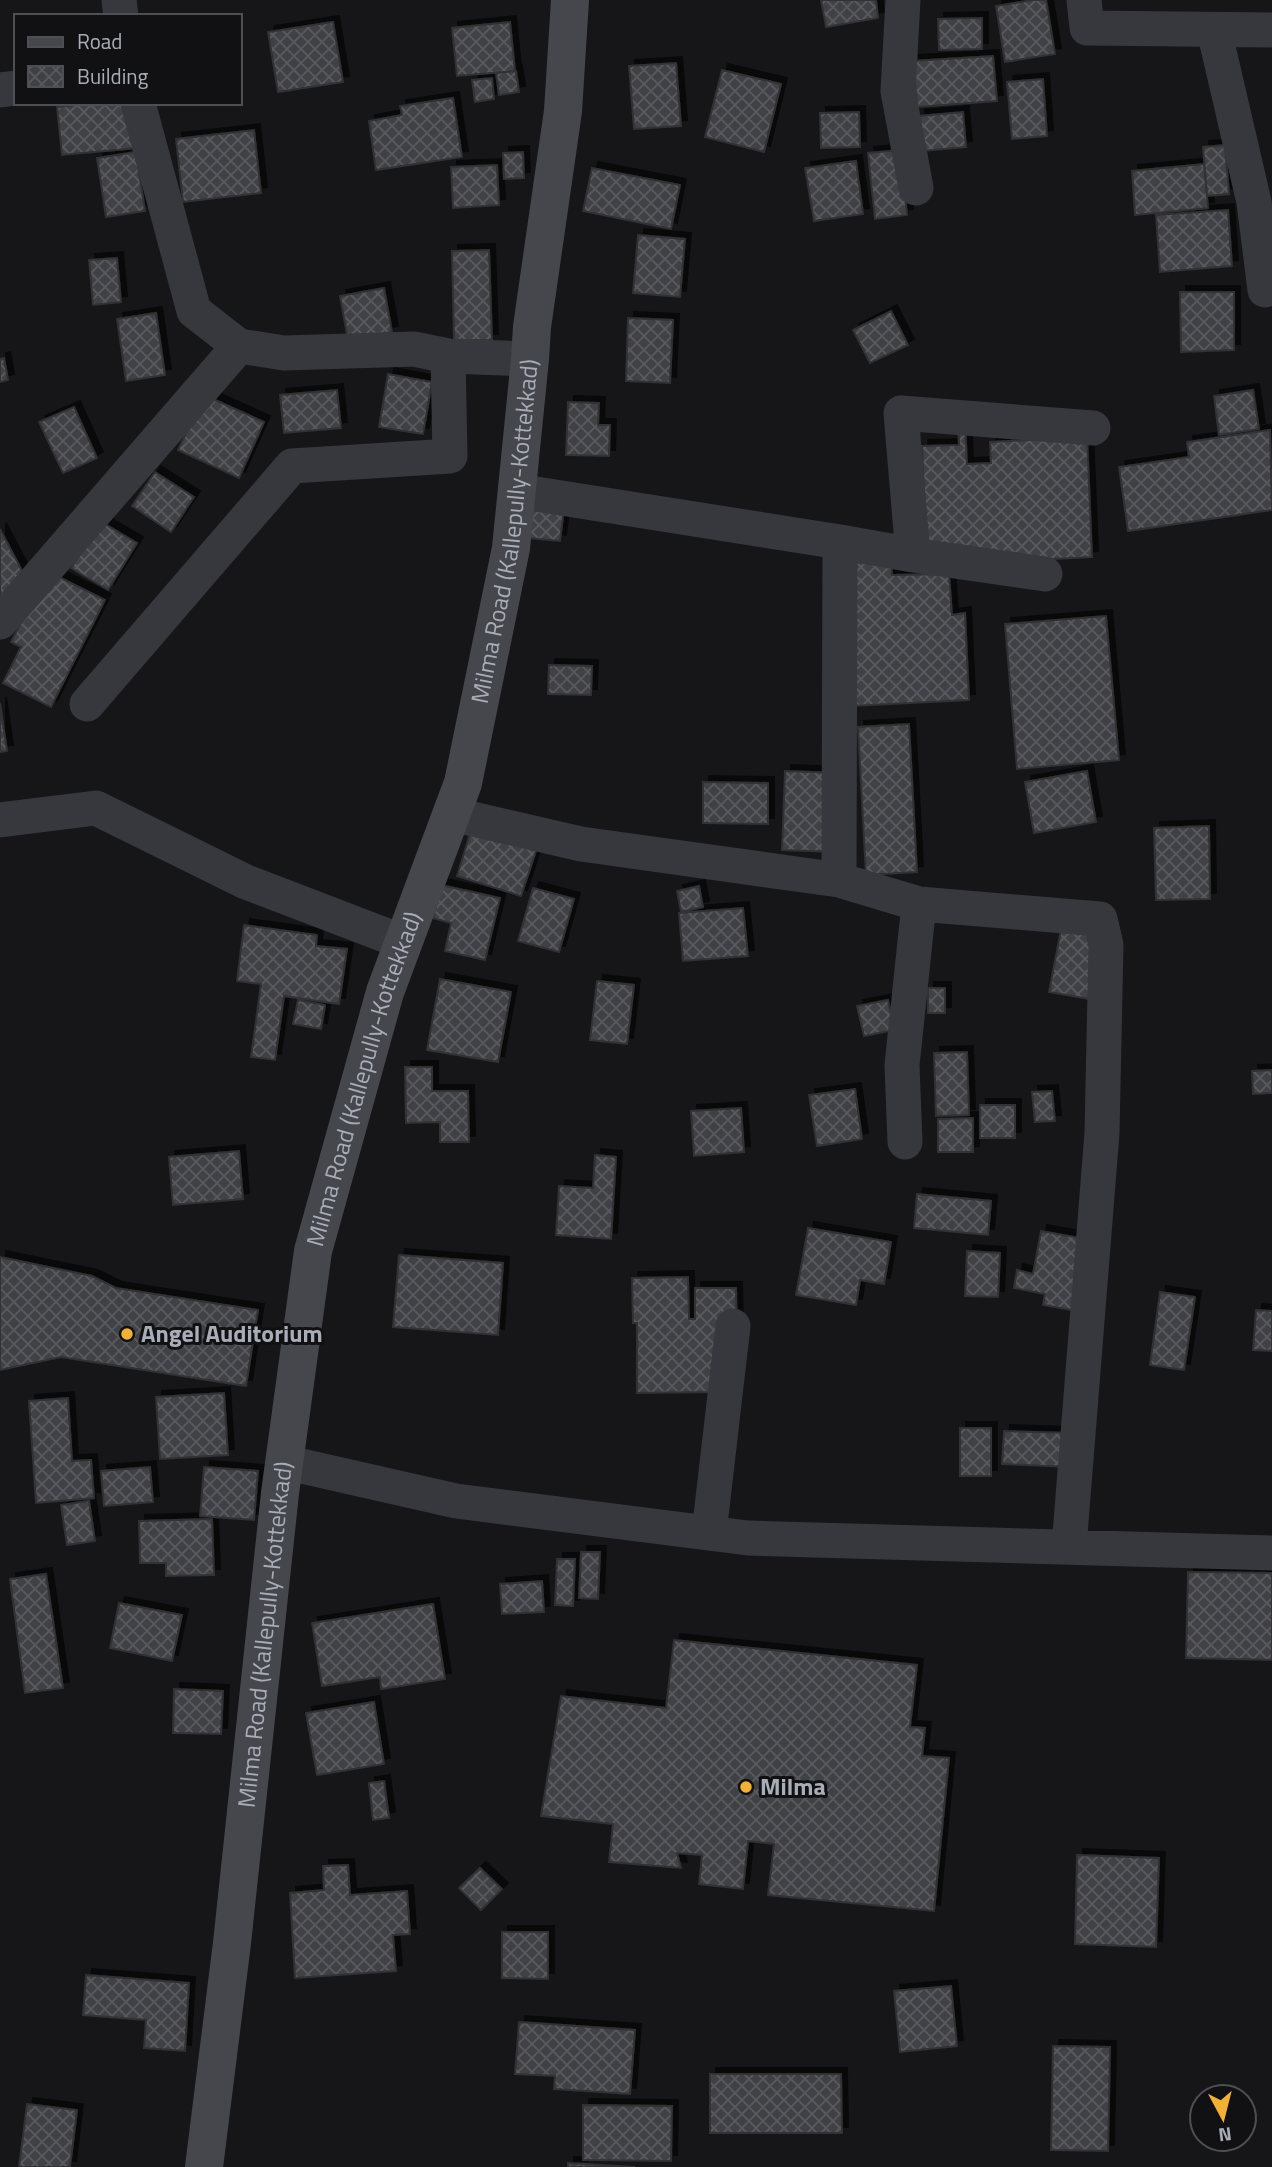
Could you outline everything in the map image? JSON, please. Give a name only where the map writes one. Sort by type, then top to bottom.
[{"type":"main road","name":"Milma Road (Kallepully-Kottekkad)","points":[[204,2167],[232,1943],[284,1462],[313,1251],[385,992],[463,783],[511,548],[532,327],[563,111],[570,0]]},
{"type":"street","points":[[903,0],[898,90],[915,188]]},
{"type":"street","points":[[1084,0],[1087,28],[1272,30]]},
{"type":"street","points":[[1214,30],[1254,202],[1265,290]]},
{"type":"street","points":[[139,105],[194,311],[239,346],[284,353],[414,349],[448,356],[530,359]]},
{"type":"street","points":[[0,622],[239,346]]},
{"type":"street","points":[[87,704],[292,466],[450,456],[448,356]]},
{"type":"street","points":[[913,555],[901,413],[1093,428]]},
{"type":"street","points":[[517,491],[1045,574]]},
{"type":"street","points":[[839,880],[840,542]]},
{"type":"street","points":[[0,820],[96,808],[246,882],[403,943]]},
{"type":"street","points":[[451,814],[581,844],[839,880],[919,904],[1100,919],[1106,945],[1102,1133],[1069,1547]]},
{"type":"street","points":[[905,1142],[902,1065],[919,904]]},
{"type":"street","points":[[709,1533],[733,1326]]},
{"type":"street","points":[[284,1462],[456,1501],[748,1538],[1272,1553]]},
{"type":"building","points":[[821,0],[876,0],[878,18],[826,27]]},
{"type":"building","points":[[1046,0],[1055,54],[1005,62],[996,6]]},
{"type":"building","points":[[982,18],[982,49],[939,50],[938,19]]},
{"type":"building","points":[[333,22],[343,82],[278,92],[268,32]]},
{"type":"building","points":[[510,22],[515,71],[457,76],[452,28]]},
{"type":"building","points":[[993,56],[997,101],[917,107],[913,61]]},
{"type":"building","points":[[676,63],[681,126],[634,129],[629,66]]},
{"type":"building","points":[[722,70],[781,84],[764,152],[705,137]]},
{"type":"building","points":[[516,71],[519,92],[499,95],[496,73]]},
{"type":"building","points":[[492,78],[494,99],[475,102],[472,80]]},
{"type":"building","points":[[1043,79],[1047,136],[1012,139],[1007,82]]},
{"type":"building","points":[[453,98],[462,157],[376,170],[369,121],[402,115],[400,106]]},
{"type":"building","points":[[133,105],[137,148],[62,155],[57,107]]},
{"type":"building","points":[[859,112],[860,147],[821,148],[820,113]]},
{"type":"building","points":[[963,112],[966,147],[922,151],[919,116]]},
{"type":"building","points":[[254,130],[261,193],[183,202],[176,139]]},
{"type":"building","points":[[1225,145],[1229,194],[1207,196],[1203,147]]},
{"type":"building","points":[[900,150],[907,215],[875,219],[868,153]]},
{"type":"building","points":[[136,152],[145,211],[106,217],[97,158]]},
{"type":"building","points":[[523,152],[524,178],[504,179],[503,153]]},
{"type":"building","points":[[856,161],[863,214],[814,221],[805,168]]},
{"type":"building","points":[[1204,164],[1208,208],[1135,215],[1132,171]]},
{"type":"building","points":[[497,165],[499,205],[453,208],[451,167]]},
{"type":"building","points":[[592,168],[680,185],[671,229],[583,211]]},
{"type":"building","points":[[1228,210],[1232,266],[1160,272],[1156,215]]},
{"type":"building","points":[[638,235],[685,239],[680,297],[633,293]]},
{"type":"building","points":[[489,250],[492,340],[454,341],[452,251]]},
{"type":"building","points":[[117,258],[121,302],[93,305],[89,260]]},
{"type":"building","points":[[384,288],[392,332],[348,340],[340,296]]},
{"type":"building","points":[[1180,292],[1234,292],[1234,350],[1181,352]]},
{"type":"building","points":[[891,311],[908,345],[870,363],[853,330]]},
{"type":"building","points":[[156,313],[165,375],[126,381],[117,319]]},
{"type":"building","points":[[628,318],[673,320],[670,383],[626,381]]},
{"type":"building","points":[[4,358],[8,380],[0,382],[0,359]]},
{"type":"building","points":[[388,374],[432,382],[423,434],[379,427]]},
{"type":"building","points":[[337,390],[341,428],[284,433],[280,395]]},
{"type":"building","points":[[1253,390],[1259,429],[1219,435],[1214,396]]},
{"type":"building","points":[[204,395],[264,422],[239,478],[178,450]]},
{"type":"building","points":[[568,402],[599,403],[598,425],[610,425],[609,456],[566,455]]},
{"type":"building","points":[[74,407],[97,458],[63,473],[39,422]]},
{"type":"building","points":[[958,422],[965,422],[967,464],[991,463],[990,442],[1087,437],[1092,557],[975,563],[926,550],[922,446],[959,445]]},
{"type":"building","points":[[1270,430],[1272,510],[1128,531],[1119,467],[1189,457],[1187,442]]},
{"type":"building","points":[[155,472],[194,497],[171,532],[132,506]]},
{"type":"building","points":[[533,497],[565,500],[560,541],[529,538]]},
{"type":"building","points":[[100,521],[137,543],[108,590],[71,568]]},
{"type":"building","points":[[0,529],[29,584],[0,600]]},
{"type":"building","points":[[891,560],[892,575],[949,574],[952,615],[965,613],[969,700],[852,706],[852,563]]},
{"type":"building","points":[[47,571],[105,600],[51,707],[3,683],[21,647],[11,642]]},
{"type":"building","points":[[1106,616],[1119,760],[1017,769],[1005,624]]},
{"type":"building","points":[[549,665],[592,666],[591,695],[548,694]]},
{"type":"building","points":[[0,703],[7,751],[0,752]]},
{"type":"building","points":[[909,724],[917,872],[866,875],[858,727]]},
{"type":"building","points":[[785,771],[838,773],[836,852],[782,850]]},
{"type":"building","points":[[1087,771],[1096,822],[1034,833],[1025,782]]},
{"type":"building","points":[[703,782],[768,783],[768,824],[703,823]]},
{"type":"building","points":[[1209,826],[1210,899],[1156,900],[1154,828]]},
{"type":"building","points":[[472,827],[537,848],[521,896],[457,876]]},
{"type":"building","points":[[441,885],[500,898],[485,960],[445,951],[451,923],[433,918]]},
{"type":"building","points":[[699,886],[703,907],[681,912],[677,891]]},
{"type":"building","points":[[533,888],[574,899],[559,952],[518,941]]},
{"type":"building","points":[[743,908],[748,956],[683,961],[679,913]]},
{"type":"building","points":[[1063,919],[1108,927],[1095,1000],[1049,992]]},
{"type":"building","points":[[244,925],[317,935],[316,946],[347,949],[339,1004],[284,996],[275,1060],[251,1057],[261,984],[237,981]]},
{"type":"building","points":[[440,979],[511,992],[498,1062],[427,1050]]},
{"type":"building","points":[[597,981],[634,985],[627,1044],[590,1040]]},
{"type":"building","points":[[928,988],[945,988],[945,1013],[928,1013]]},
{"type":"building","points":[[298,1000],[325,1005],[321,1029],[293,1024]]},
{"type":"building","points":[[888,1000],[894,1030],[864,1036],[857,1006]]},
{"type":"building","points":[[967,1052],[969,1115],[936,1116],[934,1053]]},
{"type":"building","points":[[405,1067],[432,1067],[432,1091],[468,1091],[469,1142],[440,1142],[440,1122],[406,1123]]},
{"type":"building","points":[[1272,1070],[1272,1093],[1253,1094],[1252,1071]]},
{"type":"building","points":[[855,1089],[862,1139],[817,1146],[809,1095]]},
{"type":"building","points":[[1052,1091],[1055,1121],[1035,1122],[1032,1092]]},
{"type":"building","points":[[980,1105],[1015,1105],[1015,1138],[980,1138]]},
{"type":"building","points":[[741,1108],[744,1152],[694,1156],[691,1111]]},
{"type":"building","points":[[973,1118],[973,1152],[938,1152],[938,1119]]},
{"type":"building","points":[[239,1151],[243,1199],[173,1205],[169,1157]]},
{"type":"building","points":[[595,1155],[616,1157],[611,1239],[556,1235],[559,1186],[593,1188]]},
{"type":"building","points":[[917,1194],[991,1201],[988,1235],[914,1228]]},
{"type":"building","points":[[808,1228],[891,1242],[884,1284],[860,1280],[856,1305],[796,1295]]},
{"type":"building","points":[[1041,1231],[1086,1239],[1072,1310],[1043,1305],[1045,1294],[1014,1288],[1017,1270],[1033,1274]]},
{"type":"building","points":[[967,1251],[1000,1253],[998,1297],[965,1296]]},
{"type":"building","points":[[399,1255],[503,1263],[498,1335],[393,1327]]},
{"type":"building","name":"Angel Auditorium","points":[[0,1257],[92,1276],[116,1288],[258,1310],[246,1386],[61,1357],[0,1370]]},
{"type":"building","points":[[688,1277],[689,1319],[695,1319],[695,1288],[736,1288],[737,1339],[717,1392],[637,1393],[637,1323],[633,1323],[632,1278]]},
{"type":"building","points":[[1160,1292],[1195,1297],[1184,1370],[1150,1365]]},
{"type":"building","points":[[1256,1310],[1272,1311],[1272,1351],[1253,1350]]},
{"type":"building","points":[[224,1393],[228,1455],[160,1459],[156,1397]]},
{"type":"building","points":[[68,1398],[72,1461],[91,1460],[94,1498],[36,1503],[29,1401]]},
{"type":"building","points":[[960,1428],[991,1428],[991,1476],[960,1476]]},
{"type":"building","points":[[1004,1431],[1069,1433],[1068,1467],[1002,1464]]},
{"type":"building","points":[[150,1467],[153,1502],[104,1506],[101,1471]]},
{"type":"building","points":[[204,1467],[258,1471],[254,1520],[200,1516]]},
{"type":"building","points":[[89,1501],[95,1541],[67,1545],[61,1505]]},
{"type":"building","points":[[212,1519],[214,1575],[166,1576],[166,1563],[140,1563],[139,1521]]},
{"type":"building","points":[[581,1552],[600,1552],[598,1599],[579,1598]]},
{"type":"building","points":[[557,1559],[575,1559],[573,1606],[555,1605]]},
{"type":"building","points":[[1188,1572],[1272,1573],[1272,1660],[1186,1658]]},
{"type":"building","points":[[46,1574],[63,1688],[25,1693],[10,1579]]},
{"type":"building","points":[[542,1581],[544,1612],[502,1614],[500,1584]]},
{"type":"building","points":[[119,1603],[182,1615],[172,1661],[110,1648]]},
{"type":"building","points":[[433,1604],[445,1679],[381,1689],[380,1677],[322,1686],[312,1623]]},
{"type":"building","name":"Milma","points":[[674,1640],[917,1665],[910,1727],[925,1728],[922,1756],[949,1758],[934,1911],[768,1895],[774,1844],[748,1841],[743,1889],[699,1884],[702,1855],[677,1853],[681,1868],[609,1862],[613,1824],[541,1816],[561,1696],[666,1708]]},
{"type":"building","points":[[174,1689],[223,1691],[221,1734],[173,1733]]},
{"type":"building","points":[[374,1702],[384,1764],[317,1775],[306,1713]]},
{"type":"building","points":[[384,1781],[389,1818],[373,1820],[369,1783]]},
{"type":"building","points":[[1077,1855],[1159,1858],[1156,1947],[1075,1944]]},
{"type":"building","points":[[348,1865],[350,1895],[407,1891],[410,1934],[393,1935],[396,1971],[295,1978],[290,1893],[324,1890],[323,1866]]},
{"type":"building","points":[[480,1868],[502,1889],[481,1910],[459,1888]]},
{"type":"building","points":[[502,1932],[548,1932],[548,1979],[502,1978]]},
{"type":"building","points":[[86,1975],[189,1983],[185,2051],[144,2048],[146,2020],[83,2015]]},
{"type":"building","points":[[951,1986],[957,2046],[900,2052],[894,1991]]},
{"type":"building","points":[[519,2022],[635,2030],[630,2094],[554,2089],[555,2076],[515,2074]]},
{"type":"building","points":[[1053,2046],[1110,2047],[1108,2151],[1051,2150]]},
{"type":"building","points":[[710,2074],[841,2074],[842,2133],[710,2133]]},
{"type":"building","points":[[27,2104],[77,2110],[70,2167],[19,2167]]},
{"type":"building","points":[[583,2105],[672,2106],[671,2161],[583,2160]]},
{"type":"building","points":[[568,2163],[635,2167],[568,2167]]},
{"type":"place","name":"Angel Auditorium","points":[[127,1334]]},
{"type":"place","name":"Milma","points":[[746,1787]]}]
